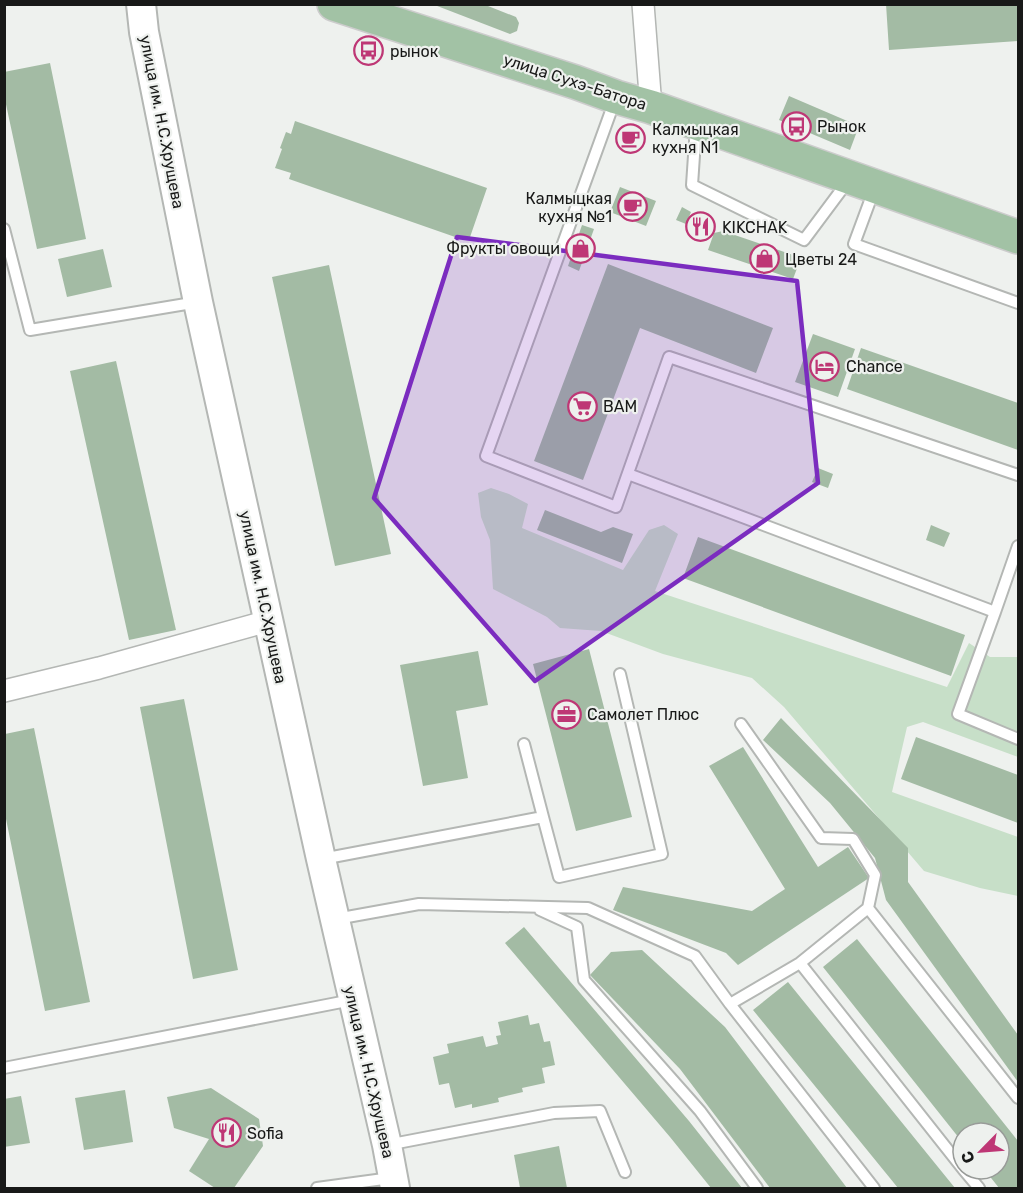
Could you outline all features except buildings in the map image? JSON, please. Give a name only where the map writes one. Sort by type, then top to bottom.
[{"type":"main road","name":"улица им. Н.С.Хрущева","points":[[141,4],[144,33],[198,302],[394,1183]]},
{"type":"main road","name":"улица Сухэ-Батора","points":[[334,4],[651,107],[1018,237]]},
{"type":"street","points":[[643,4],[651,107]]},
{"type":"street","points":[[4,691],[99,668],[268,621]]},
{"type":"lane","points":[[616,97],[486,456],[616,507],[669,357],[1018,475]]},
{"type":"lane","points":[[696,123],[692,185],[804,240],[863,182]]},
{"type":"lane","points":[[863,182],[854,244],[1018,303]]},
{"type":"lane","points":[[4,229],[30,330],[198,302]]},
{"type":"lane","points":[[628,474],[995,612]]},
{"type":"lane","points":[[1018,546],[958,714],[1018,739]]},
{"type":"lane","points":[[524,744],[559,877],[662,854],[620,674]]},
{"type":"lane","points":[[730,1004],[800,963],[868,908],[875,875],[853,839],[821,838],[741,724]]},
{"type":"lane","points":[[321,859],[543,817]]},
{"type":"lane","points":[[336,919],[419,904],[588,908],[694,956],[874,1188]]},
{"type":"lane","points":[[534,907],[577,927],[584,980],[700,1111],[757,1188]]},
{"type":"lane","points":[[868,908],[1018,1098]]},
{"type":"lane","points":[[800,963],[951,1154]]},
{"type":"lane","points":[[4,1068],[353,1000]]},
{"type":"lane","points":[[387,1145],[554,1113],[600,1111],[625,1172]]},
{"type":"lane","points":[[317,1188],[394,1183]]},
{"type":"highlighted area","points":[[457,237],[797,281],[818,483],[535,681],[374,498]]},
{"type":"green space","points":[[491,488],[528,504],[522,528],[623,570],[649,530],[664,525],[678,534],[655,591],[947,687],[969,643],[990,657],[1018,657],[1018,757],[923,722],[907,727],[892,792],[1018,837],[1018,896],[980,888],[924,871],[784,707],[752,678],[663,654],[601,631],[560,628],[547,617],[493,589],[490,540],[481,517],[478,493]]},
{"type":"place","name":"рынок","points":[[369,51]]},
{"type":"place","name":"Рынок","points":[[796,126]]},
{"type":"place","name":"Калмыцкая кухня N1","points":[[631,138]]},
{"type":"place","name":"Калмыцкая кухня №1","points":[[633,207]]},
{"type":"place","name":"KIKCHAK","points":[[701,227]]},
{"type":"place","name":"Фрукты овощи","points":[[581,248]]},
{"type":"place","name":"Цветы 24","points":[[764,259]]},
{"type":"place","name":"Chance","points":[[825,366]]},
{"type":"place","name":"ВАМ","points":[[582,406]]},
{"type":"place","name":"Самолет Плюс","points":[[566,714]]},
{"type":"place","name":"Sofia","points":[[226,1133]]}]
